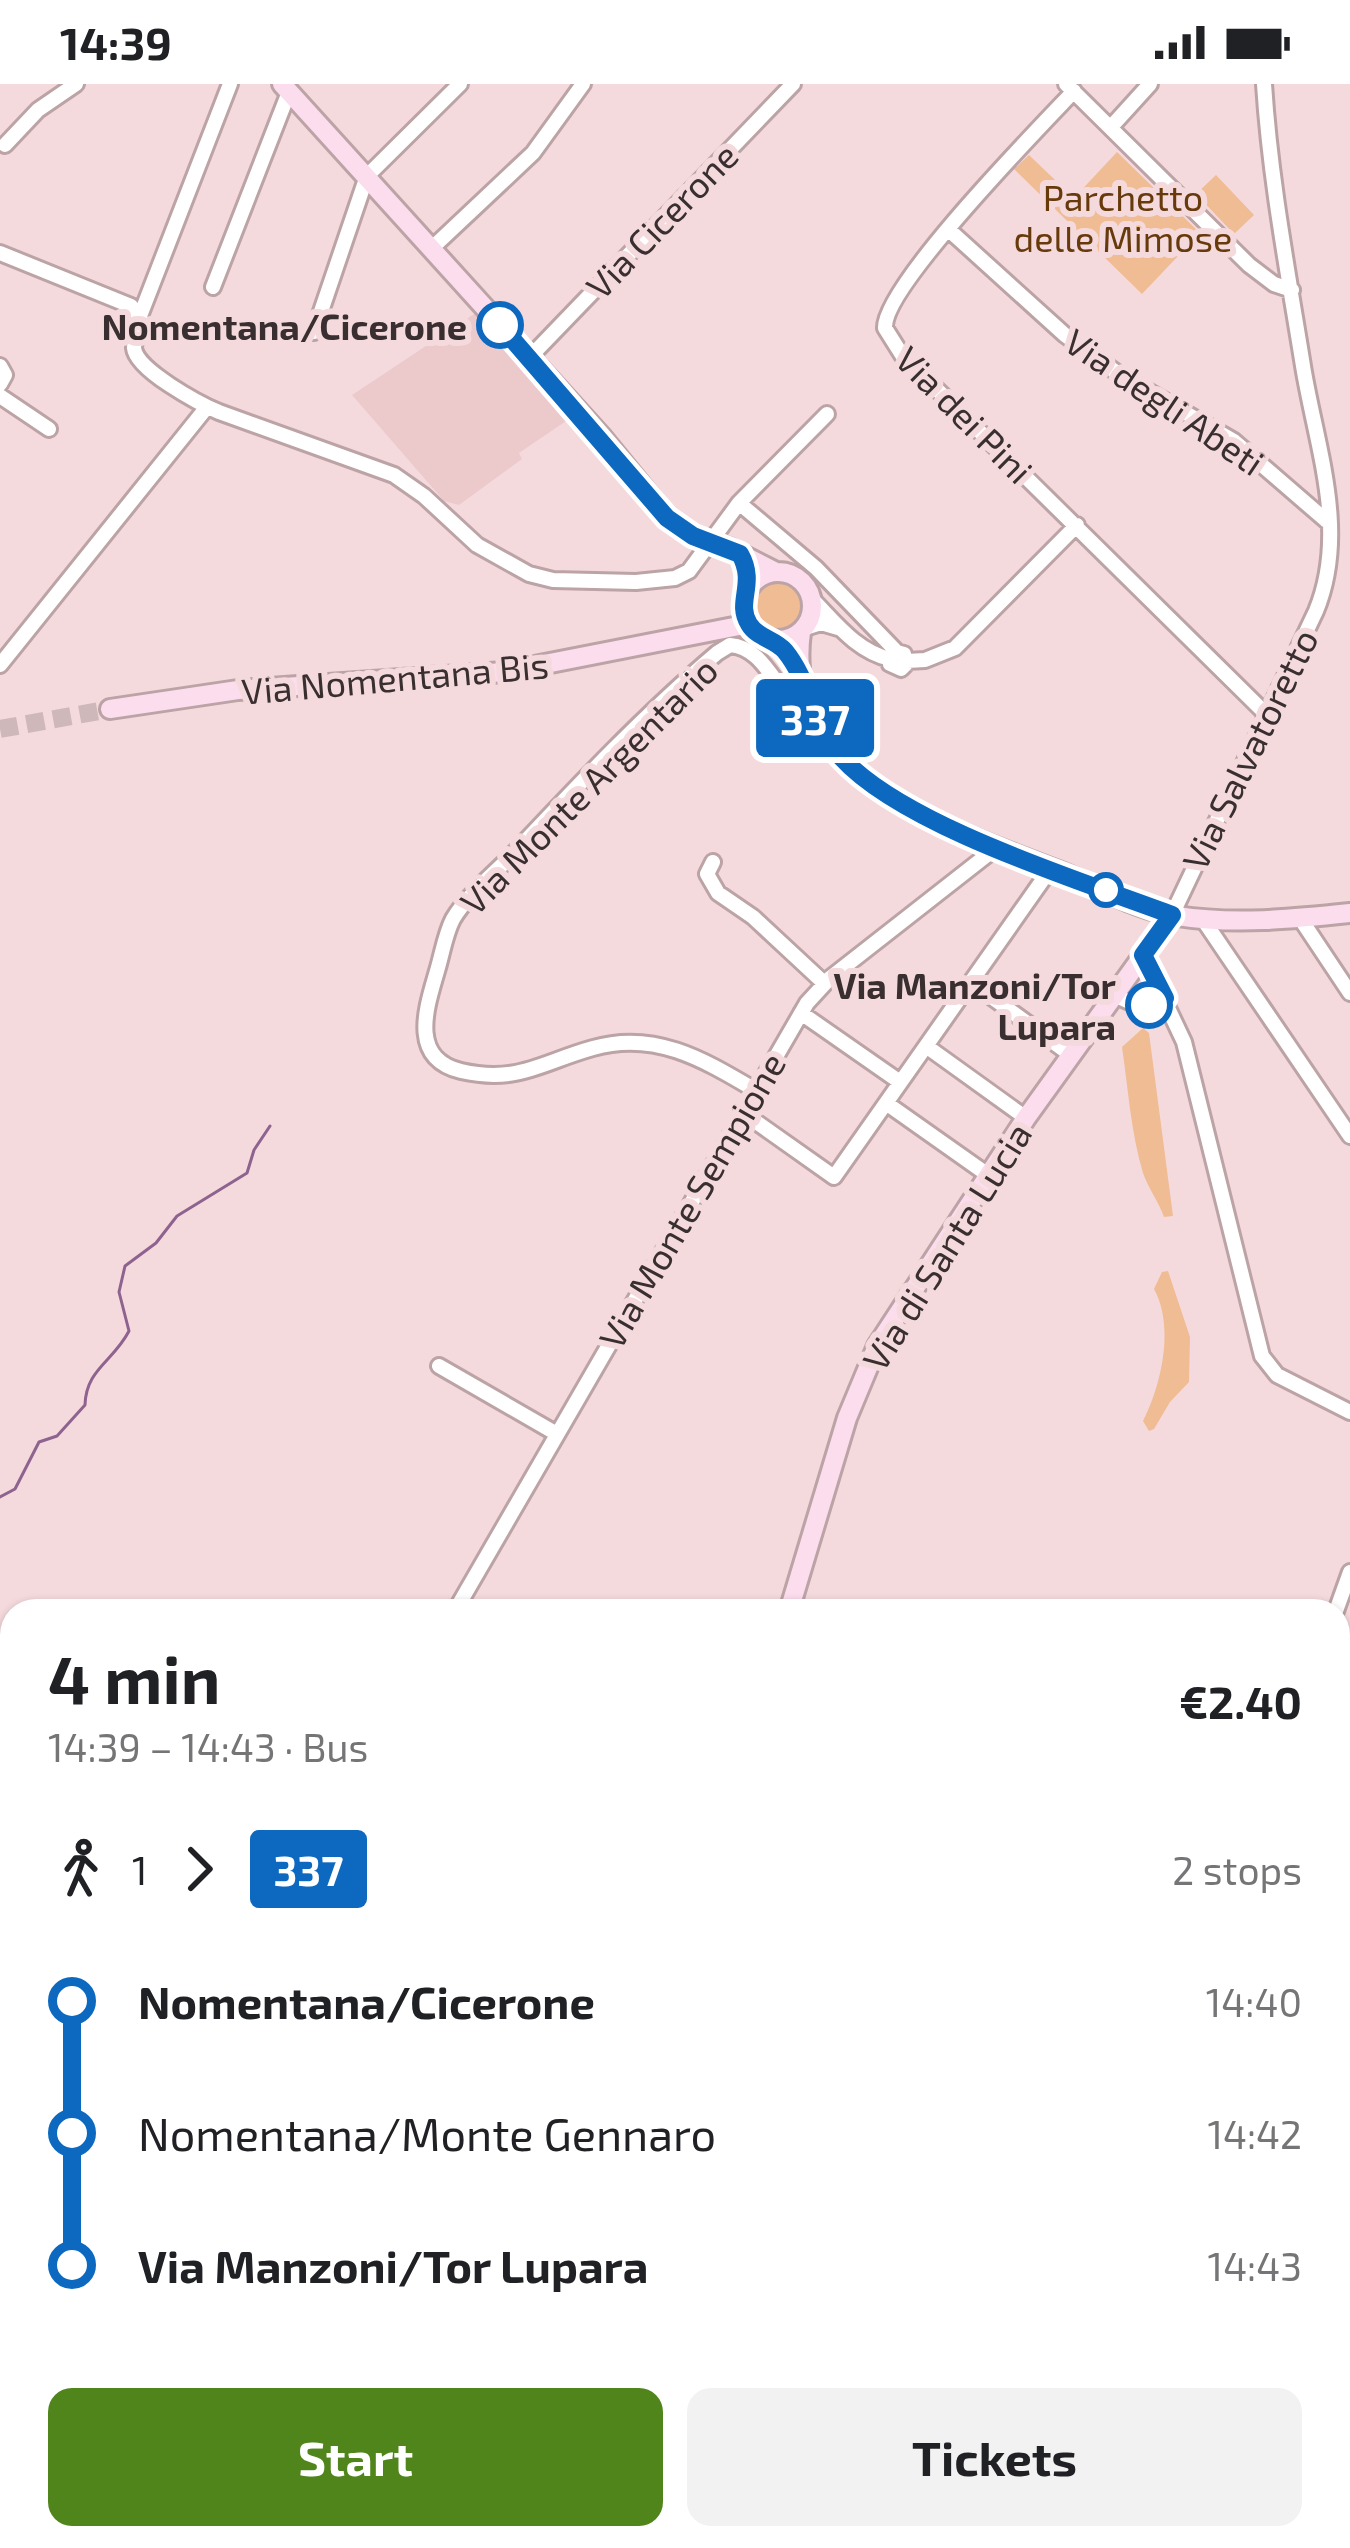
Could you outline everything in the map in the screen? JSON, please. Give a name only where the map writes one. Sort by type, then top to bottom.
[{"type":"main road","points":[[286,88],[530,357],[667,518],[685,532],[798,578],[812,598],[803,630],[800,675]]},
{"type":"main road","points":[[740,554],[749,586],[743,605],[748,624],[782,647],[832,747],[868,782],[996,848],[1172,915],[1300,918],[1350,913]]},
{"type":"main road","points":[[749,586],[774,571]]},
{"type":"main road","name":"Via Nomentana Bis","points":[[110,710],[224,692],[504,672],[748,624]]},
{"type":"main road","points":[[771,640],[792,638],[803,630]]},
{"type":"main road","name":"Via di Santa Lucia","points":[[793,1599],[847,1418],[868,1366],[907,1296],[1026,1118],[1172,915]]},
{"type":"street","points":[[5,146],[38,110],[76,84]]},
{"type":"street","points":[[230,84],[140,316],[134,346],[140,361],[207,407],[394,475],[477,545],[541,578],[643,582],[689,572],[739,503],[826,414]]},
{"type":"street","points":[[314,332],[367,176],[460,84]]},
{"type":"street","points":[[431,249],[523,164],[583,84]]},
{"type":"street","name":"Via Cicerone","points":[[530,357],[794,84]]},
{"type":"street","points":[[1111,127],[1150,84]]},
{"type":"street","name":"Via Salvatoretto","points":[[1172,915],[1320,600],[1329,523],[1326,475],[1271,169],[1264,84]]},
{"type":"street","points":[[213,287],[286,88]]},
{"type":"street","points":[[1070,88],[1238,256],[1274,284],[1292,290]]},
{"type":"street","name":"Via dei Pini","points":[[1070,88],[889,307],[884,318],[887,334],[902,355],[1266,714]]},
{"type":"street","name":"Via degli Abeti","points":[[949,230],[1056,328],[1120,375],[1234,441],[1329,523]]},
{"type":"street","points":[[0,253],[123,302],[140,316]]},
{"type":"street","points":[[0,367],[5,375],[0,384]]},
{"type":"street","points":[[0,395],[49,429]]},
{"type":"street","points":[[0,665],[207,407]]},
{"type":"street","points":[[739,503],[821,572],[898,657]]},
{"type":"street","points":[[812,598],[838,628],[870,652],[928,659],[955,648],[1077,525]]},
{"type":"street","points":[[803,630],[824,623],[838,628]]},
{"type":"street","name":"Via Monte Argentario","points":[[755,1090],[696,1055],[652,1045],[604,1045],[518,1075],[458,1070],[431,1048],[424,1027],[425,1005],[458,913],[586,776],[717,652],[730,645],[745,648],[802,711],[814,716]]},
{"type":"street","name":"Via Monte Sempione","points":[[461,1599],[801,1013],[824,983],[996,848]]},
{"type":"street","points":[[713,862],[707,874],[715,890],[753,917],[824,983]]},
{"type":"street","points":[[742,1112],[834,1177],[1051,868]]},
{"type":"street","points":[[1202,918],[1350,1136]]},
{"type":"street","points":[[1300,918],[1350,992]]},
{"type":"street","points":[[1143,955],[1190,1062],[1262,1356],[1277,1375],[1350,1412]]},
{"type":"street","points":[[971,982],[1071,1055]]},
{"type":"street","points":[[1114,995],[1138,1006],[1165,998]]},
{"type":"street","points":[[801,1013],[900,1082]]},
{"type":"street","points":[[926,1046],[1026,1118]]},
{"type":"street","points":[[886,1103],[988,1175]]},
{"type":"street","points":[[439,1366],[557,1434]]},
{"type":"shaded area","points":[[477,312],[572,417],[519,453],[522,459],[459,505],[444,501],[352,395]]},
{"type":"green space","name":"Parchetto delle Mimose","points":[[1117,152],[1200,233],[1142,294],[1014,169],[1029,155],[1074,198]]},
{"type":"green space","points":[[1216,175],[1254,215],[1234,234],[1196,194]]},
{"type":"green space","points":[[778,581],[795,588],[802,605],[795,622],[778,629],[761,622],[754,605],[761,588]]},
{"type":"green space","points":[[1143,1028],[1149,1033],[1173,1216],[1164,1217],[1145,1179],[1133,1126],[1122,1047]]},
{"type":"green space","points":[[1168,1271],[1190,1337],[1189,1382],[1149,1431],[1143,1421],[1160,1374],[1164,1338],[1154,1289],[1162,1272]]},
{"type":"waterway","points":[[0,1497],[15,1489],[39,1442],[57,1436],[85,1405],[95,1374],[129,1331],[119,1292],[125,1266],[156,1243],[177,1216],[247,1173],[254,1150],[270,1126]]},
{"type":"tunnel","points":[[0,729],[110,709]]},
{"type":"bus line","name":"337","points":[[500,325],[602,437],[667,518],[693,536],[740,554],[749,579],[743,605],[748,624],[782,647],[800,675],[825,736],[862,777],[889,796],[996,848],[1172,915],[1143,955],[1165,998],[1149,1005]]},
{"type":"place","name":"Nomentana/Cicerone","points":[[500,325]]},
{"type":"place","name":"Via Manzoni/Tor Lupara","points":[[1149,1005]]}]
